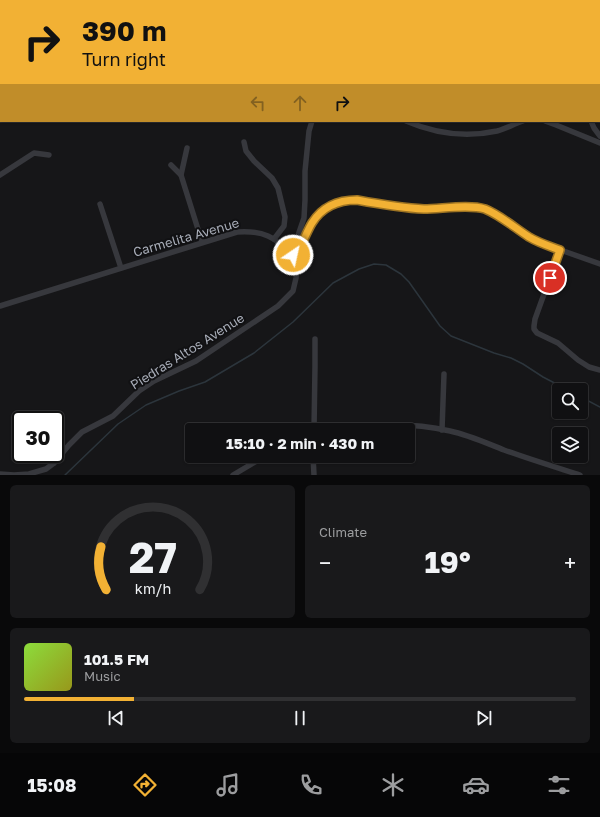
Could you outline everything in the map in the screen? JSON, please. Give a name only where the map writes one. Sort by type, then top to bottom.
[{"type":"street","points":[[293,255],[294,246],[304,218],[304,171],[309,131],[312,122]]},
{"type":"street","points":[[409,122],[438,132],[458,135],[498,131],[520,122]]},
{"type":"street","points":[[548,122],[600,143]]},
{"type":"street","points":[[591,122],[600,136]]},
{"type":"street","points":[[244,142],[246,151],[272,178],[278,188],[285,217],[284,226],[274,239]]},
{"type":"street","points":[[181,175],[187,148]]},
{"type":"street","points":[[0,176],[34,153],[49,155]]},
{"type":"street","points":[[171,165],[181,175],[202,242]]},
{"type":"street","points":[[293,255],[299,248],[319,213],[334,204],[349,200],[357,200],[412,208],[438,209],[466,207],[484,209],[492,212],[541,243],[600,264]]},
{"type":"street","points":[[100,204],[121,268]]},
{"type":"street","name":"Carmelita Avenue","points":[[0,306],[237,232],[248,231],[259,233],[274,239],[293,255]]},
{"type":"street","points":[[560,250],[535,319],[534,329],[537,333],[558,343],[589,367],[600,370]]},
{"type":"street","name":"Piedras Altos Avenue","points":[[64,452],[82,432],[113,416],[140,390],[154,381],[196,361],[278,306],[293,291],[297,264],[293,255]]},
{"type":"street","points":[[314,423],[315,339]]},
{"type":"street","points":[[442,430],[444,374]]},
{"type":"street","points":[[415,426],[426,427],[473,437],[580,475]]},
{"type":"street","name":"Piedras Altos Avenue","points":[[0,474],[29,474],[46,469],[54,463]]},
{"type":"street","points":[[233,475],[254,463]]},
{"type":"street","points":[[313,463],[314,475]]},
{"type":"waterway","points":[[65,475],[118,424],[146,405],[205,382],[254,353],[293,322],[333,283],[359,269],[374,264],[386,265],[401,274],[409,282],[440,326],[451,336],[511,358],[555,383]]},
{"type":"waterway","points":[[588,401],[600,407]]},
{"type":"route","points":[[293,255],[299,248],[319,213],[340,202],[357,200],[412,208],[438,209],[476,207],[492,212],[530,237],[560,250],[550,278]]}]
